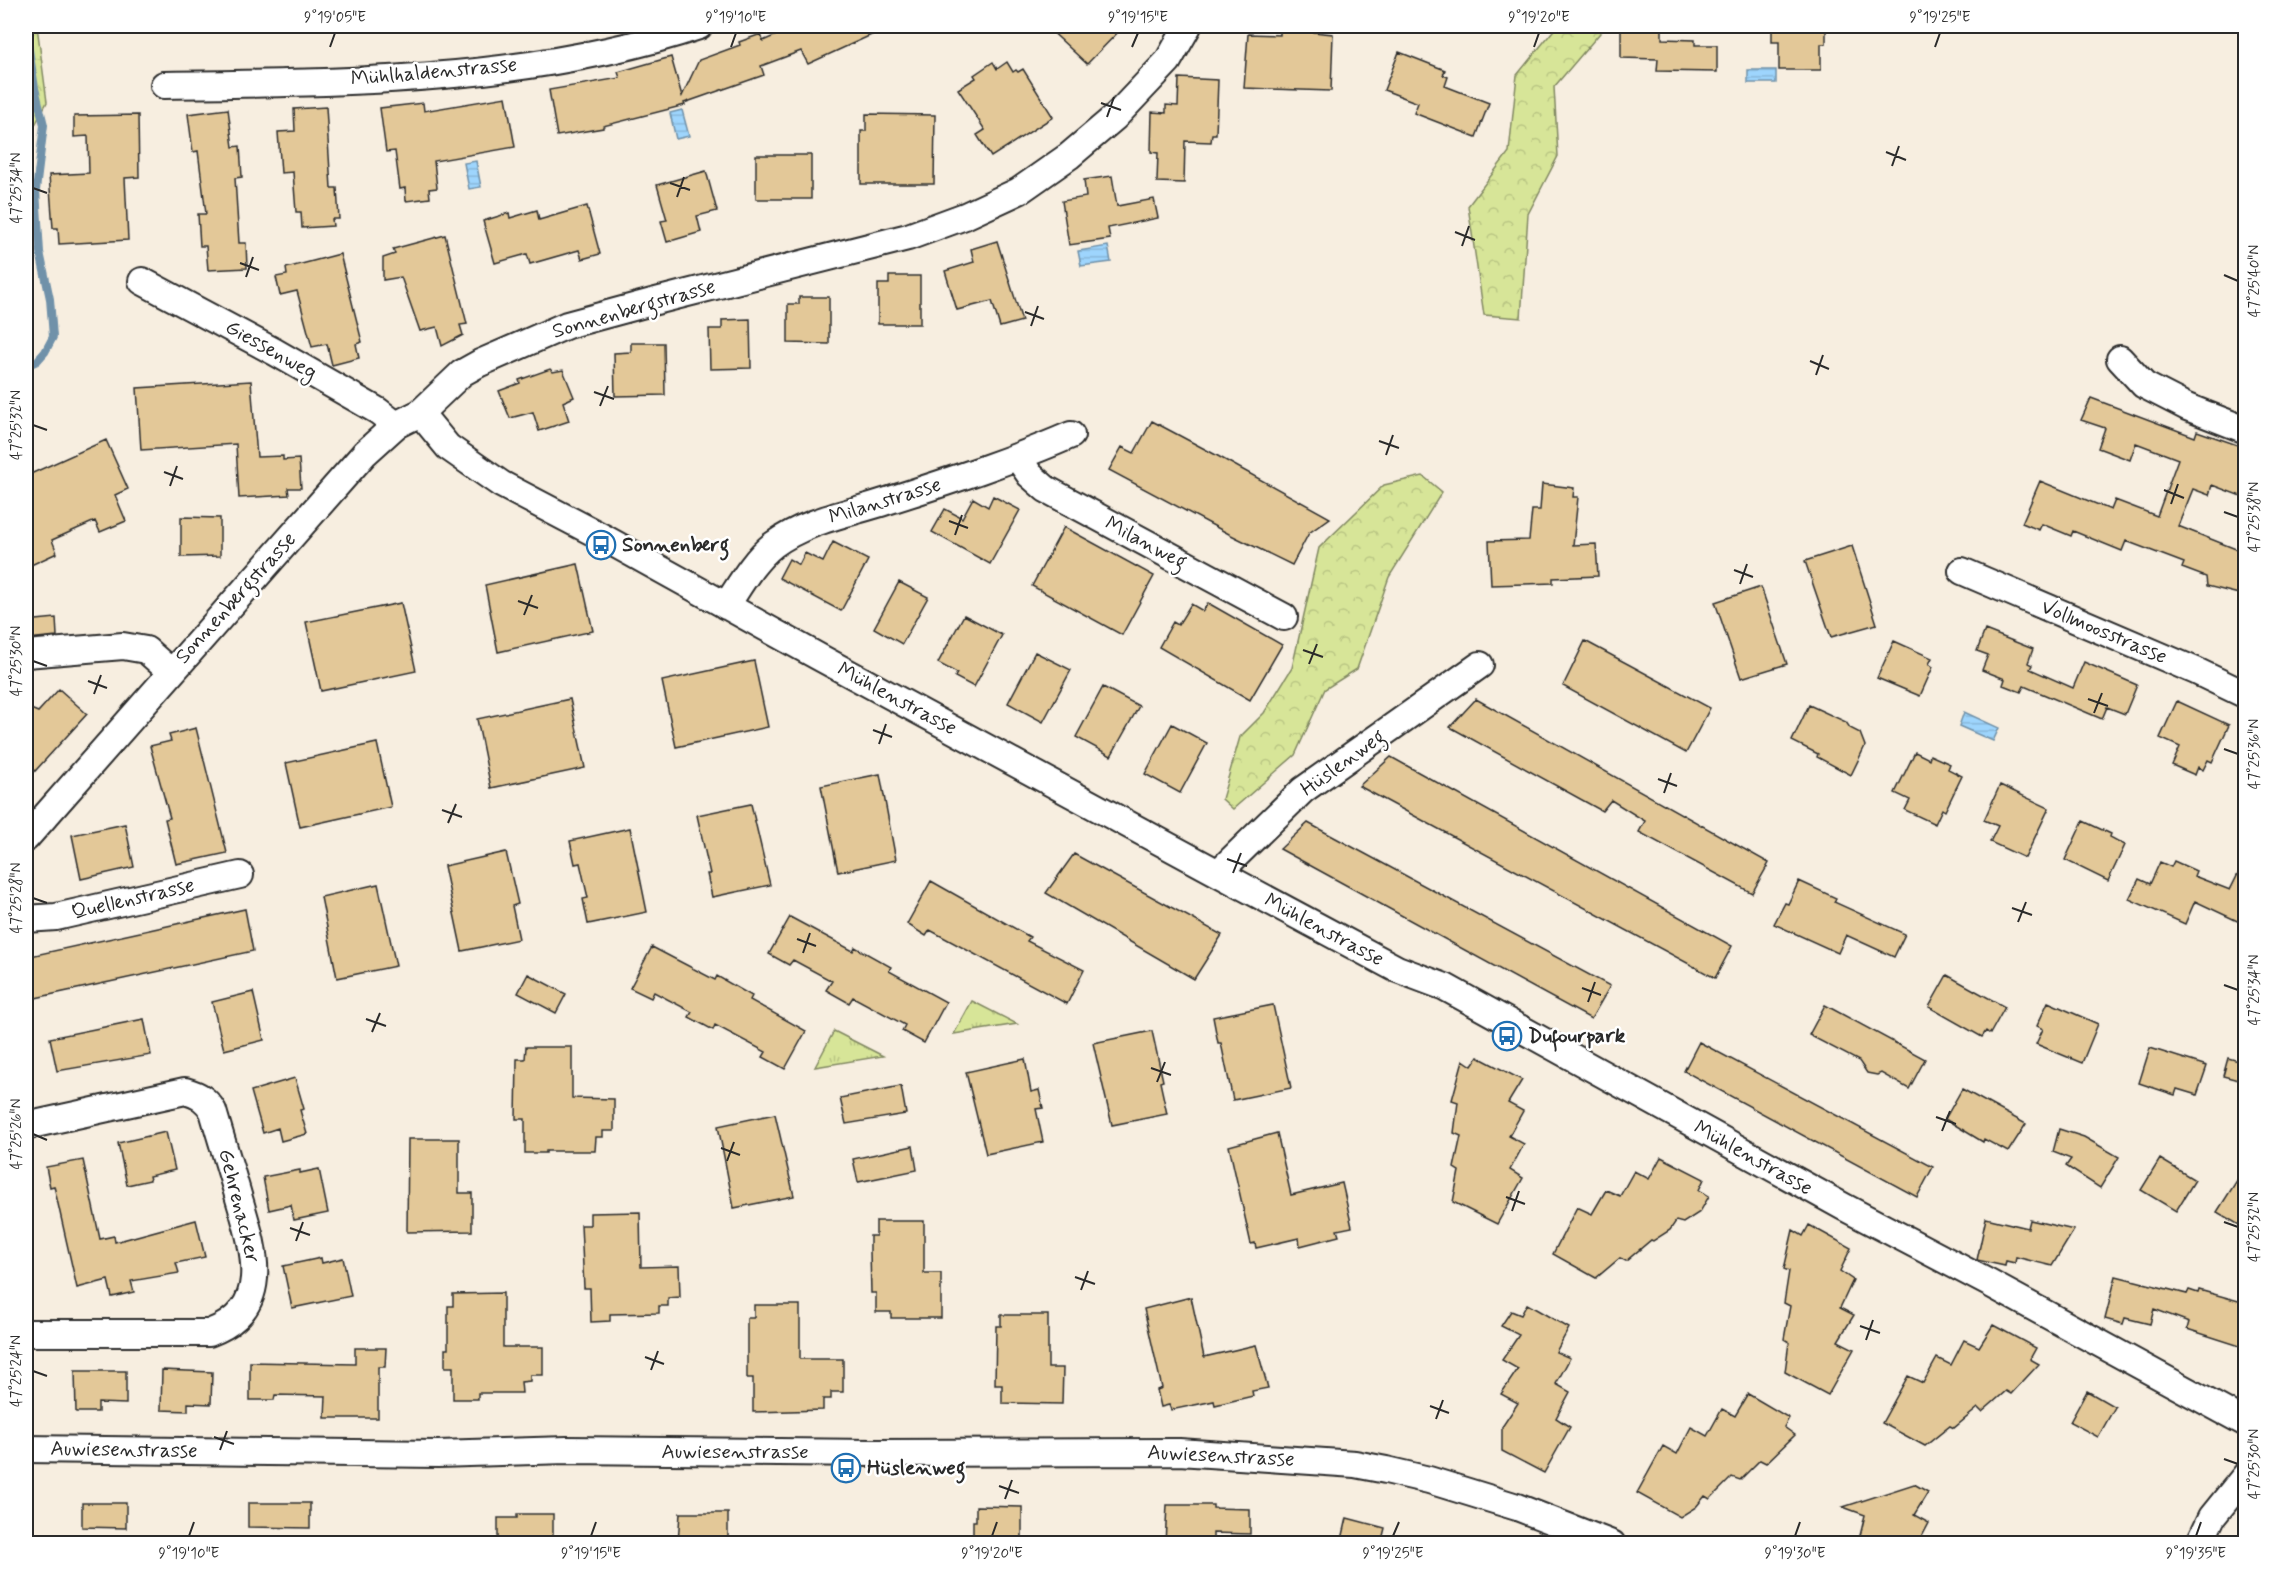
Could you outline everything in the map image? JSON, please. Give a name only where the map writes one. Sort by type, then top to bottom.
[{"type":"street","name":"Mühlhaldenstrasse","points":[[164,85],[288,83],[421,77],[589,54],[657,40],[699,26]]},
{"type":"street","name":"Sonnenbergstrasse","points":[[26,838],[365,453],[396,424],[420,413],[462,373],[567,326],[908,237],[965,216],[1019,191],[1069,156],[1115,117],[1168,61],[1188,26]]},
{"type":"street","name":"Giessenweg","points":[[142,281],[265,346],[378,411],[396,424]]},
{"type":"street","points":[[2120,359],[2144,385],[2187,407],[2246,430]]},
{"type":"street","name":"Mühlenstrasse","points":[[420,413],[448,447],[501,484],[1397,969],[1445,987],[1844,1208],[1989,1283],[2246,1423]]},
{"type":"street","name":"Milanstrasse","points":[[726,606],[758,560],[772,546],[793,532],[810,524],[1018,458],[1071,435]]},
{"type":"street","name":"Milanweg","points":[[1018,458],[1030,475],[1046,489],[1284,617]]},
{"type":"street","name":"Vollmoosstrasse","points":[[1962,571],[2196,671],[2246,695]]},
{"type":"street","points":[[26,654],[123,646],[147,651],[171,672]]},
{"type":"street","name":"Hüslenweg","points":[[1218,873],[1303,790],[1480,665]]},
{"type":"street","name":"Quellenstrasse","points":[[26,919],[56,917],[240,875]]},
{"type":"street","name":"Gehrenacker","points":[[26,1126],[185,1091],[198,1095],[207,1101],[213,1111],[253,1247],[256,1272],[246,1306],[231,1323],[209,1333],[26,1333]]},
{"type":"street","name":"Auwiesenstrasse","points":[[26,1449],[438,1454],[567,1450],[873,1453],[1179,1452],[1355,1464],[1386,1470],[1429,1480],[1517,1507],[1612,1544]]},
{"type":"street","points":[[2199,1544],[2212,1517],[2246,1474]]},
{"type":"green space","points":[[26,26],[37,26],[47,102],[26,142]]},
{"type":"green space","points":[[1557,26],[1606,26],[1554,87],[1558,156],[1528,214],[1521,318],[1484,315],[1468,206],[1509,152],[1517,75]]},
{"type":"green space","points":[[1423,476],[1442,492],[1389,577],[1357,669],[1325,689],[1295,755],[1233,809],[1222,799],[1240,737],[1264,713],[1292,668],[1319,548],[1384,485]]},
{"type":"green space","points":[[972,1001],[1017,1024],[954,1034]]},
{"type":"green space","points":[[834,1031],[883,1056],[815,1067]]},
{"type":"water","points":[[1748,70],[1776,70],[1776,83],[1748,83]]},
{"type":"water","points":[[682,110],[689,136],[676,139],[670,113]]},
{"type":"water","points":[[476,161],[481,187],[469,189],[464,163]]},
{"type":"water","points":[[1108,246],[1111,262],[1081,266],[1078,251]]},
{"type":"water","points":[[1964,712],[1999,728],[1993,741],[1959,726]]},
{"type":"building","points":[[797,26],[891,26],[808,64],[801,51],[761,66],[764,75],[684,103],[685,105],[603,126],[603,128],[557,136],[549,90],[620,78],[618,72],[671,57],[682,96],[699,60],[740,45],[739,42],[761,34],[763,41]]},
{"type":"building","points":[[1046,26],[1124,26],[1087,64]]},
{"type":"building","points":[[1280,26],[1314,26],[1314,32],[1333,34],[1331,91],[1244,88],[1248,34],[1280,35]]},
{"type":"building","points":[[1621,26],[1662,26],[1662,39],[1695,40],[1695,45],[1717,45],[1717,72],[1657,71],[1658,59],[1621,58]]},
{"type":"building","points":[[1772,26],[1826,26],[1826,44],[1821,44],[1821,70],[1779,70],[1779,42],[1772,42]]},
{"type":"building","points":[[1399,52],[1445,70],[1443,75],[1448,77],[1445,86],[1489,103],[1476,137],[1414,113],[1418,103],[1384,90]]},
{"type":"building","points":[[993,62],[997,69],[1007,62],[1013,72],[1023,69],[1053,117],[991,157],[977,135],[985,130],[958,89],[976,78],[974,75]]},
{"type":"building","points":[[1179,78],[1218,80],[1216,134],[1212,134],[1211,142],[1185,141],[1184,183],[1157,182],[1158,153],[1151,152],[1152,112],[1166,113],[1166,105],[1178,106]]},
{"type":"building","points":[[506,97],[515,147],[434,161],[437,188],[429,189],[430,198],[406,201],[405,188],[400,189],[395,151],[386,152],[380,108],[423,103],[424,111]]},
{"type":"building","points":[[326,107],[331,188],[337,188],[339,219],[332,219],[333,226],[302,228],[301,212],[296,212],[293,172],[281,173],[278,132],[295,131],[294,109]]},
{"type":"building","points":[[228,109],[233,147],[240,146],[242,177],[235,178],[239,243],[246,243],[247,268],[208,270],[206,246],[200,246],[198,214],[206,214],[198,151],[193,152],[188,114]]},
{"type":"building","points":[[866,114],[935,115],[934,184],[861,184],[861,131],[866,131]]},
{"type":"building","points":[[138,115],[139,177],[125,178],[128,240],[59,244],[58,228],[53,228],[49,175],[89,173],[88,136],[74,137],[74,116]]},
{"type":"building","points":[[756,155],[811,155],[811,199],[756,199]]},
{"type":"building","points":[[706,171],[717,211],[697,216],[701,232],[667,242],[661,221],[667,220],[657,185]]},
{"type":"building","points":[[1112,176],[1117,206],[1154,199],[1158,218],[1108,228],[1110,239],[1069,245],[1062,201],[1086,197],[1084,180]]},
{"type":"building","points":[[587,206],[600,254],[582,259],[579,250],[530,264],[527,254],[495,263],[483,221],[509,213],[510,218],[537,210],[539,220]]},
{"type":"building","points":[[445,235],[467,324],[460,325],[463,335],[442,346],[437,327],[420,331],[401,277],[383,280],[383,258],[395,254],[393,249]]},
{"type":"building","points":[[997,241],[1022,321],[1000,327],[992,301],[957,310],[945,271],[974,262],[971,249]]},
{"type":"building","points":[[340,254],[362,342],[356,344],[359,358],[332,365],[327,344],[312,347],[297,291],[280,295],[276,277],[287,275],[286,268]]},
{"type":"building","points":[[889,276],[920,276],[920,324],[878,324],[878,284],[889,284]]},
{"type":"building","points":[[799,297],[829,297],[829,344],[788,343],[788,304],[799,304]]},
{"type":"building","points":[[750,319],[751,368],[710,369],[709,329],[722,329],[722,320]]},
{"type":"building","points":[[631,343],[664,343],[665,395],[615,396],[614,353],[631,352]]},
{"type":"building","points":[[550,369],[553,372],[563,370],[574,397],[563,402],[569,421],[539,431],[533,412],[510,418],[499,391],[520,383],[519,380]]},
{"type":"building","points":[[251,381],[257,457],[283,456],[283,460],[299,459],[301,488],[288,488],[289,495],[239,498],[236,444],[141,450],[137,388]]},
{"type":"building","points":[[2091,398],[2195,437],[2197,431],[2246,448],[2246,498],[2212,485],[2209,495],[2193,489],[2178,526],[2246,553],[2246,569],[2239,594],[2207,586],[2206,577],[2182,568],[2184,563],[2126,541],[2122,551],[2073,531],[2071,536],[2042,524],[2039,530],[2022,523],[2040,481],[2111,510],[2115,500],[2157,516],[2178,459],[2136,443],[2130,460],[2098,448],[2105,428],[2081,420]]},
{"type":"building","points":[[1152,421],[1330,518],[1309,533],[1292,565],[1109,470],[1122,447],[1134,453]]},
{"type":"building","points":[[106,440],[128,489],[115,495],[126,521],[100,532],[95,521],[52,540],[57,553],[31,565],[26,553],[26,476]]},
{"type":"building","points":[[1542,484],[1574,488],[1573,497],[1578,497],[1573,545],[1596,544],[1598,576],[1553,578],[1553,583],[1491,585],[1489,541],[1529,540],[1532,510],[1540,510]]},
{"type":"building","points":[[993,496],[1020,510],[990,564],[932,532],[945,509],[962,518],[973,498],[988,507]]},
{"type":"building","points":[[181,517],[220,518],[220,556],[181,557]]},
{"type":"building","points":[[1064,527],[1154,576],[1122,635],[1032,586]]},
{"type":"building","points":[[833,542],[868,560],[841,611],[779,578],[789,559],[799,565],[805,553],[823,562]]},
{"type":"building","points":[[1852,546],[1877,624],[1831,637],[1805,561]]},
{"type":"building","points":[[578,564],[593,631],[498,652],[485,585]]},
{"type":"building","points":[[899,582],[928,597],[902,644],[874,628]]},
{"type":"building","points":[[1761,587],[1787,664],[1741,678],[1715,602]]},
{"type":"building","points":[[401,603],[416,671],[321,691],[306,622]]},
{"type":"building","points":[[1208,603],[1282,645],[1250,700],[1159,647],[1173,622],[1178,625],[1191,604],[1203,611]]},
{"type":"building","points":[[964,615],[1002,635],[974,687],[955,677],[957,673],[938,663]]},
{"type":"building","points":[[56,618],[57,636],[27,639],[26,621]]},
{"type":"building","points":[[1985,630],[2033,649],[2028,663],[2032,665],[2030,669],[2073,688],[2084,662],[2137,685],[2125,714],[2107,707],[2102,719],[2024,686],[2021,692],[2003,685],[2005,679],[1982,670],[1988,655],[1977,651]]},
{"type":"building","points":[[1585,641],[1710,708],[1686,753],[1563,686]]},
{"type":"building","points":[[1894,641],[1932,658],[1929,664],[1933,667],[1920,696],[1877,678]]},
{"type":"building","points":[[1035,652],[1071,670],[1043,722],[1008,703]]},
{"type":"building","points":[[754,661],[768,727],[676,747],[662,681]]},
{"type":"building","points":[[1103,687],[1139,706],[1111,756],[1076,737]]},
{"type":"building","points":[[59,689],[87,714],[26,781],[26,707],[38,712]]},
{"type":"building","points":[[570,699],[585,768],[491,788],[477,719]]},
{"type":"building","points":[[1476,699],[1769,863],[1752,893],[1639,832],[1645,821],[1611,800],[1602,811],[1450,727]]},
{"type":"building","points":[[2177,701],[2229,725],[2212,762],[2208,760],[2203,770],[2198,767],[2195,775],[2172,765],[2180,747],[2160,738]]},
{"type":"building","points":[[1809,705],[1846,722],[1850,728],[1860,733],[1865,746],[1851,775],[1792,741]]},
{"type":"building","points":[[1172,724],[1207,743],[1180,793],[1145,774]]},
{"type":"building","points":[[196,728],[227,853],[176,864],[165,819],[170,818],[150,746],[171,741],[169,735]]},
{"type":"building","points":[[377,743],[391,807],[300,827],[286,763]]},
{"type":"building","points":[[1915,752],[1929,759],[1930,755],[1950,764],[1948,769],[1962,776],[1945,811],[1942,809],[1935,824],[1905,810],[1910,800],[1895,793]]},
{"type":"building","points":[[1391,757],[1732,946],[1715,978],[1359,786]]},
{"type":"building","points":[[880,774],[896,860],[838,872],[821,786]]},
{"type":"building","points":[[2000,785],[2049,808],[2025,858],[1990,842],[1998,826],[1984,820]]},
{"type":"building","points":[[751,804],[770,885],[712,897],[707,874],[710,874],[697,815]]},
{"type":"building","points":[[2083,821],[2111,834],[2110,837],[2125,845],[2108,881],[2065,860]]},
{"type":"building","points":[[1308,823],[1610,986],[1591,1019],[1280,849]]},
{"type":"building","points":[[125,824],[134,867],[81,879],[72,835]]},
{"type":"building","points":[[630,828],[647,912],[588,924],[583,899],[588,898],[580,863],[575,864],[570,841]]},
{"type":"building","points":[[506,852],[518,904],[512,906],[519,939],[462,951],[444,866]]},
{"type":"building","points":[[1074,854],[1222,935],[1194,979],[1046,893]]},
{"type":"building","points":[[2246,858],[2246,925],[2195,901],[2185,924],[2129,899],[2139,879],[2150,884],[2160,862],[2171,867],[2174,861],[2196,871],[2194,876],[2230,890]]},
{"type":"building","points":[[931,881],[1030,937],[1027,941],[1084,970],[1067,1004],[930,930],[926,936],[907,924]]},
{"type":"building","points":[[1799,881],[1836,898],[1834,902],[1905,934],[1894,957],[1846,935],[1838,953],[1774,924],[1785,903],[1788,904]]},
{"type":"building","points":[[378,884],[396,966],[337,978],[321,897]]},
{"type":"building","points":[[245,909],[253,951],[26,1000],[26,957]]},
{"type":"building","points":[[790,917],[853,951],[855,947],[891,967],[889,971],[946,1002],[924,1043],[902,1031],[905,1025],[853,997],[849,1003],[826,990],[832,981],[793,960],[789,965],[769,954]]},
{"type":"building","points":[[652,947],[715,980],[717,976],[752,996],[750,1000],[806,1031],[785,1069],[763,1057],[766,1052],[715,1025],[713,1030],[689,1017],[692,1012],[654,992],[651,998],[630,988]]},
{"type":"building","points":[[528,974],[566,994],[556,1013],[518,993]]},
{"type":"building","points":[[1947,975],[2005,1007],[1990,1034],[1986,1031],[1982,1037],[1929,1007]]},
{"type":"building","points":[[253,992],[264,1040],[224,1050],[212,1002]]},
{"type":"building","points":[[2048,1002],[2098,1024],[2082,1063],[2036,1044],[2043,1029],[2037,1026]]},
{"type":"building","points":[[1273,1005],[1291,1088],[1233,1100],[1213,1017]]},
{"type":"building","points":[[1825,1005],[1925,1059],[1909,1089],[1881,1073],[1877,1075],[1867,1073],[1859,1061],[1809,1035]]},
{"type":"building","points":[[144,1019],[151,1055],[57,1071],[50,1038]]},
{"type":"building","points":[[1152,1031],[1163,1081],[1160,1082],[1167,1114],[1112,1125],[1093,1043]]},
{"type":"building","points":[[1699,1042],[1933,1167],[1917,1197],[1684,1071]]},
{"type":"building","points":[[526,1047],[572,1047],[572,1098],[614,1099],[614,1131],[603,1131],[603,1137],[596,1137],[595,1151],[525,1153],[525,1119],[516,1119],[517,1059],[525,1059]]},
{"type":"building","points":[[2150,1048],[2207,1066],[2197,1095],[2177,1089],[2175,1095],[2139,1083]]},
{"type":"building","points":[[1478,1057],[1522,1080],[1508,1103],[1523,1111],[1509,1136],[1524,1144],[1510,1170],[1523,1178],[1497,1224],[1453,1202],[1459,1171],[1454,1168],[1461,1136],[1454,1133],[1458,1102],[1452,1100],[1463,1060],[1472,1066]]},
{"type":"building","points":[[2228,1058],[2246,1063],[2246,1082],[2223,1076]]},
{"type":"building","points":[[1025,1059],[1031,1092],[1039,1090],[1043,1108],[1036,1109],[1043,1142],[986,1154],[966,1072]]},
{"type":"building","points":[[295,1078],[304,1109],[300,1110],[307,1134],[281,1141],[278,1128],[263,1133],[251,1091]]},
{"type":"building","points":[[901,1086],[906,1114],[846,1124],[840,1098]]},
{"type":"building","points":[[1962,1089],[2026,1124],[2008,1152],[1984,1139],[1983,1142],[1945,1119]]},
{"type":"building","points":[[775,1114],[794,1196],[734,1208],[718,1126]]},
{"type":"building","points":[[2059,1129],[2084,1137],[2119,1157],[2100,1188],[2066,1166],[2071,1159],[2053,1152]]},
{"type":"building","points":[[166,1132],[175,1170],[149,1176],[150,1180],[127,1185],[118,1143]]},
{"type":"building","points":[[1277,1133],[1291,1195],[1342,1183],[1352,1227],[1337,1230],[1339,1236],[1300,1246],[1299,1238],[1256,1248],[1255,1243],[1251,1244],[1229,1146]]},
{"type":"building","points":[[408,1139],[459,1139],[459,1193],[472,1193],[472,1231],[407,1232]]},
{"type":"building","points":[[913,1146],[917,1170],[858,1182],[853,1159]]},
{"type":"building","points":[[1661,1157],[1704,1179],[1699,1190],[1709,1196],[1700,1212],[1683,1223],[1676,1221],[1670,1230],[1653,1241],[1651,1240],[1626,1261],[1620,1258],[1596,1278],[1553,1254],[1577,1207],[1592,1214],[1606,1190],[1620,1196],[1634,1171],[1649,1179]]},
{"type":"building","points":[[2160,1159],[2195,1180],[2176,1211],[2141,1190]]},
{"type":"building","points":[[83,1160],[100,1239],[114,1236],[115,1242],[196,1220],[205,1257],[176,1263],[179,1273],[131,1281],[134,1292],[112,1297],[108,1280],[77,1288],[54,1186],[50,1187],[46,1167]]},
{"type":"building","points":[[2246,1166],[2246,1229],[2217,1212]]},
{"type":"building","points":[[319,1169],[328,1213],[294,1220],[291,1205],[269,1210],[263,1177]]},
{"type":"building","points":[[640,1212],[641,1267],[679,1266],[680,1297],[668,1298],[668,1306],[659,1306],[659,1313],[610,1314],[610,1321],[591,1322],[590,1288],[584,1288],[581,1225],[590,1225],[590,1213]]},
{"type":"building","points":[[1986,1218],[2028,1228],[2030,1220],[2074,1230],[2052,1266],[2016,1257],[2015,1263],[2006,1261],[2005,1266],[1977,1260]]},
{"type":"building","points":[[876,1221],[924,1221],[924,1273],[941,1273],[941,1318],[891,1318],[891,1312],[876,1312],[876,1293],[871,1293],[870,1236],[876,1236]]},
{"type":"building","points":[[1809,1225],[1851,1248],[1840,1271],[1853,1280],[1840,1308],[1854,1315],[1838,1341],[1854,1349],[1828,1395],[1785,1372],[1789,1342],[1784,1339],[1790,1306],[1784,1303],[1789,1271],[1784,1269],[1793,1230],[1803,1236]]},
{"type":"building","points":[[321,1258],[322,1263],[343,1258],[351,1296],[292,1308],[283,1266]]},
{"type":"building","points":[[2116,1276],[2187,1294],[2189,1290],[2198,1293],[2199,1290],[2246,1303],[2246,1348],[2187,1329],[2189,1322],[2154,1309],[2150,1324],[2125,1318],[2123,1324],[2105,1319]]},
{"type":"building","points":[[503,1293],[503,1347],[543,1347],[543,1375],[530,1375],[530,1381],[521,1382],[522,1393],[478,1393],[478,1399],[453,1399],[453,1367],[445,1367],[445,1349],[448,1349],[448,1306],[453,1306],[453,1294]]},
{"type":"building","points":[[1191,1297],[1204,1357],[1256,1345],[1268,1388],[1252,1391],[1253,1396],[1215,1405],[1214,1401],[1171,1410],[1169,1405],[1161,1407],[1157,1390],[1162,1388],[1144,1309]]},
{"type":"building","points":[[1527,1304],[1569,1328],[1556,1352],[1570,1358],[1556,1384],[1570,1392],[1556,1418],[1570,1427],[1544,1473],[1502,1451],[1502,1427],[1518,1403],[1501,1394],[1518,1369],[1502,1360],[1519,1335],[1501,1326],[1511,1311],[1521,1315]]},
{"type":"building","points":[[754,1305],[800,1305],[800,1359],[843,1359],[843,1392],[831,1392],[831,1399],[823,1399],[823,1410],[753,1412],[753,1378],[747,1378],[747,1318],[754,1318]]},
{"type":"building","points":[[1001,1315],[1048,1315],[1048,1368],[1063,1368],[1062,1404],[1002,1403],[1002,1385],[995,1385],[996,1326],[1001,1326]]},
{"type":"building","points":[[1993,1325],[2036,1348],[2030,1359],[2039,1364],[2011,1394],[2006,1391],[1982,1412],[1978,1408],[1954,1428],[1950,1426],[1925,1446],[1882,1423],[1908,1376],[1923,1383],[1937,1358],[1951,1365],[1964,1340],[1979,1347]]},
{"type":"building","points":[[355,1348],[386,1348],[385,1367],[378,1367],[378,1418],[325,1418],[326,1396],[275,1395],[274,1400],[250,1400],[250,1362],[355,1364]]},
{"type":"building","points":[[162,1370],[212,1372],[211,1404],[188,1403],[188,1411],[161,1410]]},
{"type":"building","points":[[75,1371],[126,1371],[126,1404],[98,1403],[98,1412],[76,1412]]},
{"type":"building","points":[[2087,1391],[2115,1407],[2098,1437],[2070,1422]]},
{"type":"building","points":[[1748,1394],[1789,1418],[1784,1427],[1795,1435],[1766,1463],[1760,1460],[1740,1480],[1732,1477],[1710,1499],[1705,1496],[1696,1507],[1680,1517],[1637,1493],[1663,1446],[1677,1454],[1691,1427],[1707,1436],[1722,1409],[1735,1416]]},
{"type":"building","points":[[1914,1484],[1928,1492],[1914,1515],[1929,1523],[1918,1544],[1858,1544],[1865,1515],[1843,1507]]},
{"type":"building","points":[[82,1503],[126,1503],[126,1528],[82,1527]]},
{"type":"building","points":[[248,1503],[310,1503],[310,1528],[248,1527]]},
{"type":"building","points":[[1167,1505],[1213,1505],[1213,1508],[1250,1509],[1250,1534],[1213,1533],[1213,1544],[1165,1544]]},
{"type":"building","points":[[976,1506],[1022,1507],[1022,1544],[973,1544],[973,1521],[976,1521]]},
{"type":"building","points":[[680,1513],[728,1513],[728,1544],[678,1544]]},
{"type":"building","points":[[517,1514],[553,1514],[553,1544],[498,1544],[498,1518],[517,1518]]},
{"type":"building","points":[[1347,1518],[1385,1528],[1381,1544],[1341,1544]]},
{"type":"waterway","points":[[26,30],[35,88],[44,125],[36,190],[40,252],[50,299],[53,337],[37,361],[26,366]]},
{"type":"place","name":"Sonnenberg","points":[[601,545]]},
{"type":"place","name":"Dufourpark","points":[[1507,1036]]},
{"type":"place","name":"Hüslenweg","points":[[846,1468]]}]
